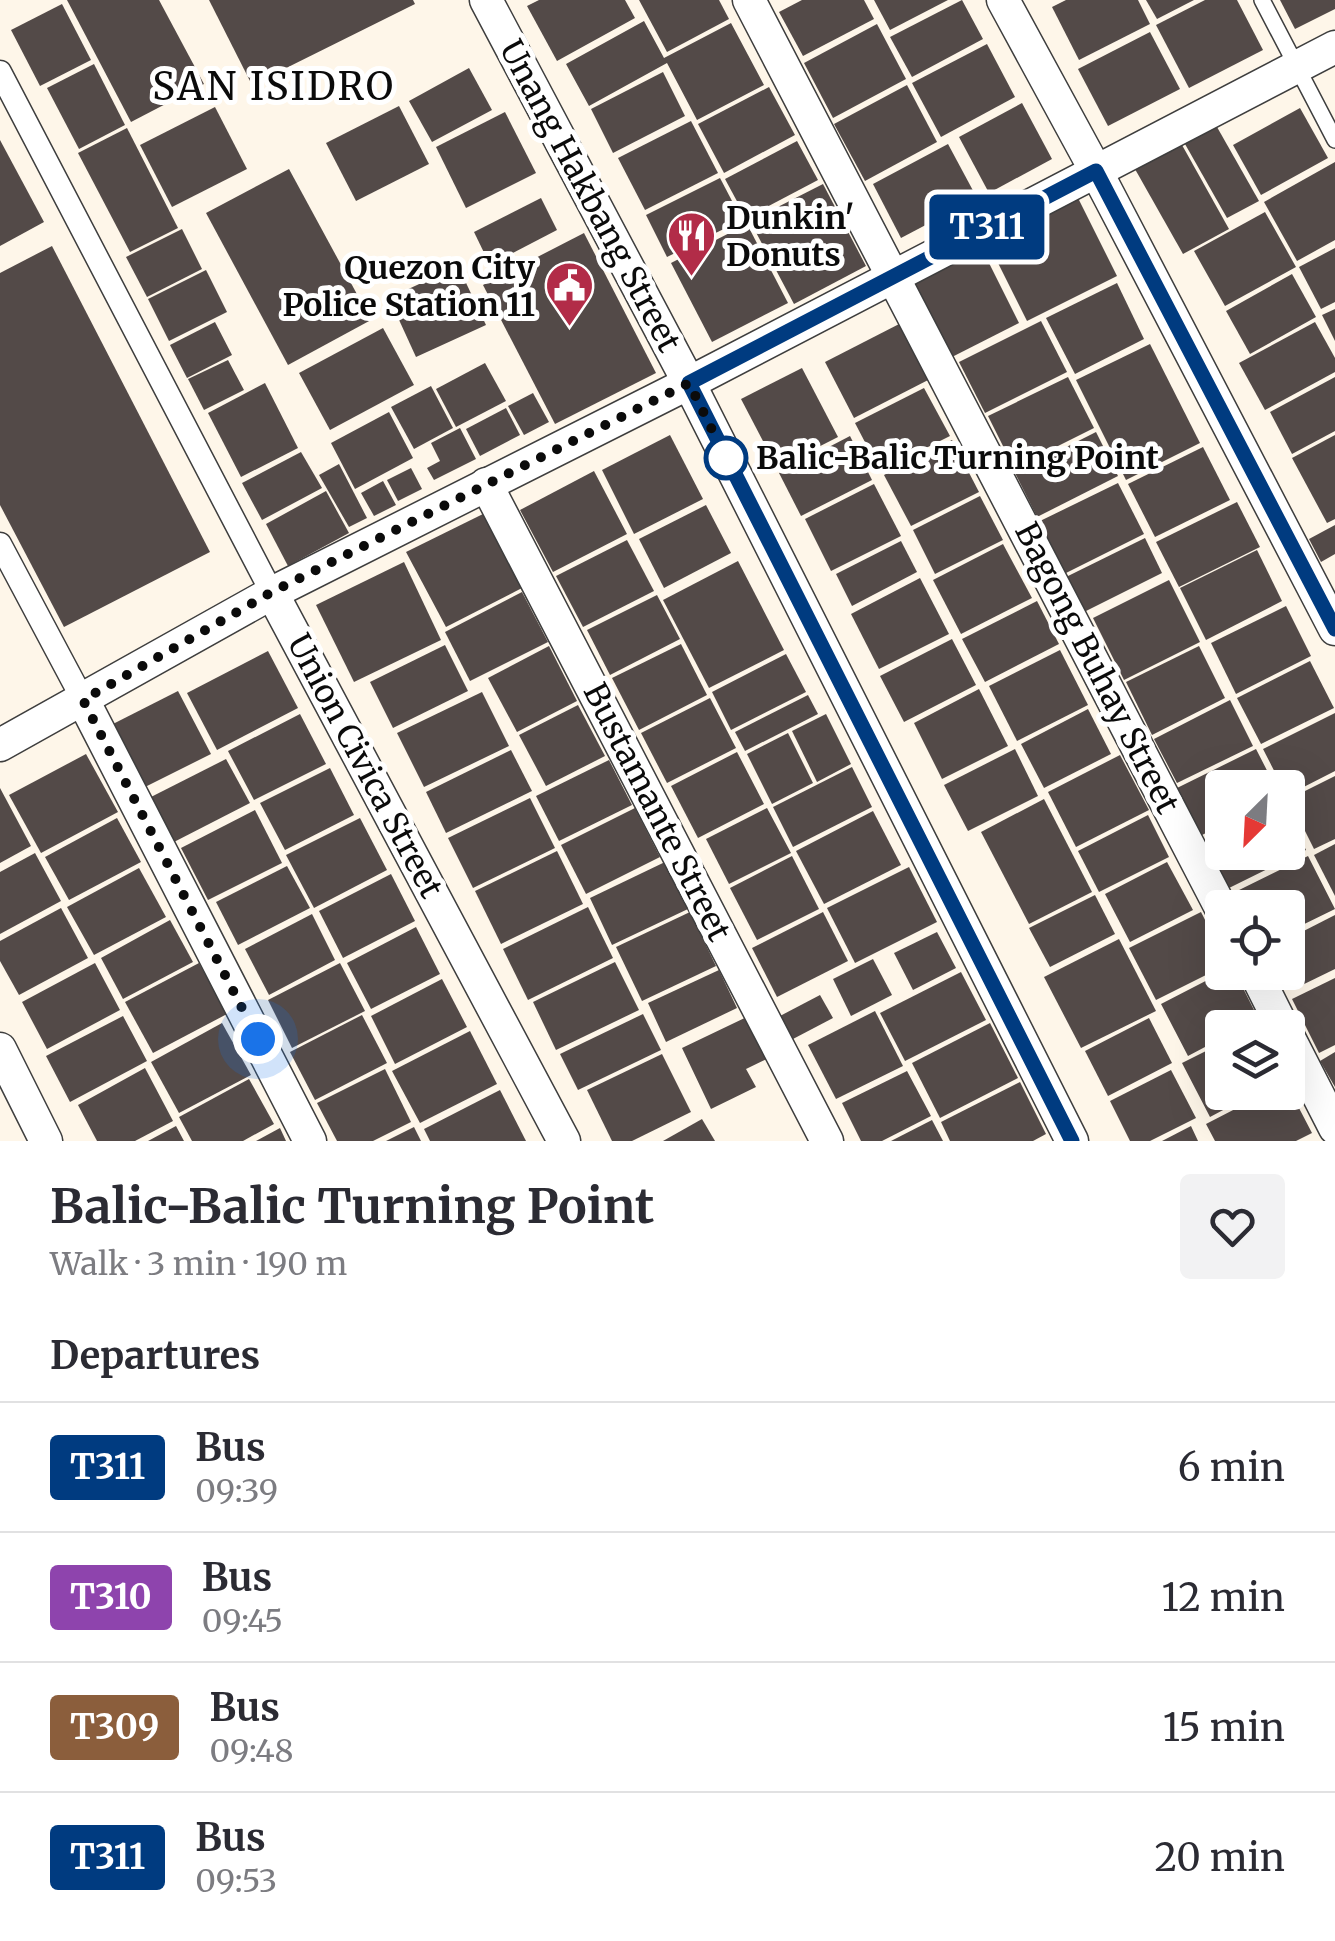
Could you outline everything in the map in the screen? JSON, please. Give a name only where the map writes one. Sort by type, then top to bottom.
[{"type":"street","name":"Unang Hakbang Street","points":[[486,0],[689,383],[1072,1141]]},
{"type":"street","name":"Bagong Buhay Street","points":[[749,0],[1212,890]]},
{"type":"street","points":[[1003,0],[1335,629]]},
{"type":"street","points":[[0,745],[272,592],[689,383],[1335,47]]},
{"type":"street","name":"Union Civica Street","points":[[0,72],[564,1141]]},
{"type":"street","name":"Bustamante Street","points":[[486,484],[828,1141]]},
{"type":"street","points":[[0,544],[310,1141]]},
{"type":"street","points":[[0,1050],[46,1141]]},
{"type":"street","points":[[1305,1069],[1335,1128]]},
{"type":"lane","points":[[1262,0],[1335,140]]},
{"type":"building","points":[[67,0],[159,0],[204,84],[131,122]]},
{"type":"building","points":[[209,0],[413,0],[415,4],[252,85]]},
{"type":"building","points":[[539,0],[625,0],[635,18],[557,61],[527,6]]},
{"type":"building","points":[[639,0],[719,0],[729,19],[667,52]]},
{"type":"building","points":[[802,0],[864,0],[874,19],[803,56],[779,12]]},
{"type":"building","points":[[874,0],[948,0],[890,30]]},
{"type":"building","points":[[962,0],[983,39],[912,77],[890,37]]},
{"type":"building","points":[[1066,0],[1138,0],[1150,24],[1079,60],[1052,7]]},
{"type":"building","points":[[1146,0],[1194,0],[1157,19]]},
{"type":"building","points":[[1205,0],[1237,0],[1263,50],[1189,88],[1156,25]]},
{"type":"building","points":[[1280,0],[1335,0],[1335,9],[1295,29]]},
{"type":"building","points":[[62,4],[91,60],[40,86],[11,30]]},
{"type":"building","points":[[644,21],[664,58],[731,23],[764,85],[697,120],[667,63],[589,106],[566,64]]},
{"type":"building","points":[[877,24],[906,79],[833,118],[804,63]]},
{"type":"building","points":[[1150,32],[1180,89],[1108,126],[1078,69]]},
{"type":"building","points":[[987,44],[1015,97],[941,137],[912,83]]},
{"type":"building","points":[[94,64],[125,125],[79,149],[47,88]]},
{"type":"building","points":[[469,68],[492,110],[432,142],[409,101]]},
{"type":"building","points":[[663,72],[685,116],[613,153],[591,109]]},
{"type":"building","points":[[907,85],[937,142],[865,181],[834,124]]},
{"type":"building","points":[[769,87],[795,135],[724,173],[698,124]]},
{"type":"building","points":[[1022,103],[1052,159],[989,193],[959,137]]},
{"type":"building","points":[[399,106],[429,164],[356,201],[326,143]]},
{"type":"building","points":[[215,107],[247,169],[172,207],[140,145]]},
{"type":"building","points":[[1300,108],[1328,158],[1261,195],[1233,145]]},
{"type":"building","points":[[505,112],[536,173],[466,208],[436,147]]},
{"type":"building","points":[[691,121],[718,173],[645,210],[618,158]]},
{"type":"building","points":[[1217,127],[1259,201],[1227,218],[1185,144]]},
{"type":"building","points":[[127,128],[178,228],[130,252],[78,153]]},
{"type":"building","points":[[1177,136],[1229,229],[1183,254],[1131,162]]},
{"type":"building","points":[[0,140],[44,222],[0,246]]},
{"type":"building","points":[[797,141],[818,180],[746,218],[725,179]]},
{"type":"building","points":[[948,144],[977,198],[901,238],[873,184]]},
{"type":"building","points":[[1335,162],[1335,240],[1297,261],[1264,202]]},
{"type":"building","points":[[289,169],[371,320],[288,365],[206,213]]},
{"type":"building","points":[[720,178],[742,220],[667,257],[646,215]]},
{"type":"building","points":[[823,184],[866,266],[794,304],[750,221]]},
{"type":"building","points":[[1077,196],[1117,276],[1027,321],[987,241]]},
{"type":"building","points":[[541,198],[557,230],[490,265],[474,232]]},
{"type":"building","points":[[1265,212],[1296,267],[1225,306],[1194,251]]},
{"type":"building","points":[[747,224],[788,303],[712,342],[671,263]]},
{"type":"building","points":[[182,229],[202,269],[147,297],[126,257]]},
{"type":"building","name":"Quezon City Police Station 11","points":[[584,233],[656,373],[555,424],[483,285]]},
{"type":"building","points":[[52,246],[210,552],[64,627],[0,505],[0,273]]},
{"type":"building","points":[[1335,248],[1335,302],[1321,309],[1299,267]]},
{"type":"building","points":[[982,249],[1019,323],[950,358],[912,283]]},
{"type":"building","points":[[458,266],[486,325],[416,357],[389,298]]},
{"type":"building","points":[[206,270],[227,312],[169,341],[148,299]]},
{"type":"building","points":[[1292,274],[1316,317],[1250,354],[1226,311]]},
{"type":"building","points":[[1117,283],[1144,339],[1075,374],[1046,318]]},
{"type":"building","points":[[1335,309],[1335,341],[1322,315]]},
{"type":"building","points":[[905,321],[934,377],[854,418],[825,362]]},
{"type":"building","points":[[1041,321],[1067,372],[985,413],[959,362]]},
{"type":"building","points":[[215,322],[232,355],[187,378],[170,345]]},
{"type":"building","points":[[1315,322],[1335,358],[1335,372],[1265,410],[1239,363]]},
{"type":"building","points":[[383,328],[414,385],[330,430],[299,373]]},
{"type":"building","points":[[1150,344],[1200,443],[1126,480],[1076,380]]},
{"type":"building","points":[[228,360],[244,390],[204,410],[188,379]]},
{"type":"building","points":[[485,363],[506,401],[456,427],[436,389]]},
{"type":"building","points":[[802,368],[838,437],[777,468],[741,399]]},
{"type":"building","points":[[1068,377],[1094,428],[1014,468],[988,416]]},
{"type":"building","points":[[1335,377],[1335,431],[1292,454],[1270,412]]},
{"type":"building","points":[[265,383],[298,448],[241,477],[208,413]]},
{"type":"building","points":[[431,386],[453,428],[414,449],[391,407]]},
{"type":"building","points":[[924,388],[950,436],[880,471],[855,423]]},
{"type":"building","points":[[533,393],[549,422],[524,435],[508,406]]},
{"type":"building","points":[[506,408],[520,435],[480,456],[466,429]]},
{"type":"building","points":[[389,412],[413,458],[355,489],[331,443]]},
{"type":"building","points":[[460,428],[476,459],[434,480],[427,468],[440,461],[431,443]]},
{"type":"building","points":[[1096,432],[1118,476],[1037,517],[1015,473]]},
{"type":"building","points":[[670,435],[703,499],[634,534],[602,470]]},
{"type":"building","points":[[1335,435],[1335,519],[1327,523],[1292,458]]},
{"type":"building","points":[[850,436],[872,480],[801,516],[779,473]]},
{"type":"building","points":[[952,440],[979,492],[911,526],[884,475]]},
{"type":"building","points":[[1203,447],[1230,500],[1155,537],[1128,484]]},
{"type":"building","points":[[301,452],[322,488],[262,520],[242,483]]},
{"type":"building","points":[[339,464],[367,518],[349,527],[319,475]]},
{"type":"building","points":[[411,468],[422,489],[398,501],[387,480]]},
{"type":"building","points":[[594,471],[627,534],[553,572],[520,510]]},
{"type":"building","points":[[383,481],[396,505],[374,516],[361,493]]},
{"type":"building","points":[[1118,483],[1144,534],[1064,574],[1038,522]]},
{"type":"building","points":[[874,484],[901,536],[831,571],[805,519]]},
{"type":"building","points":[[326,491],[349,533],[288,566],[266,524]]},
{"type":"building","points":[[980,496],[1003,540],[935,574],[913,530]]},
{"type":"building","points":[[1237,502],[1260,547],[1179,587],[1156,542]]},
{"type":"building","points":[[706,505],[731,553],[664,588],[639,539]]},
{"type":"building","points":[[483,514],[522,588],[446,627],[406,552]]},
{"type":"building","points":[[1335,525],[1335,554],[1321,562],[1309,539]]},
{"type":"building","points":[[1145,538],[1162,573],[1084,612],[1066,577]]},
{"type":"building","points":[[627,540],[654,591],[583,627],[556,576]]},
{"type":"building","points":[[901,541],[917,572],[852,606],[836,574]]},
{"type":"building","points":[[1003,544],[1032,598],[961,634],[933,580]]},
{"type":"building","points":[[1257,550],[1282,601],[1206,640],[1180,588]]},
{"type":"building","points":[[738,561],[784,650],[709,688],[663,600]]},
{"type":"building","points":[[404,562],[441,640],[354,682],[316,605]]},
{"type":"building","points":[[920,578],[949,634],[879,669],[851,614]]},
{"type":"building","points":[[1169,580],[1200,642],[1124,680],[1093,618]]},
{"type":"building","points":[[522,592],[548,642],[470,681],[445,632]]},
{"type":"building","points":[[657,595],[680,639],[610,675],[587,630]]},
{"type":"building","points":[[1037,601],[1059,644],[985,682],[962,639]]},
{"type":"building","points":[[1286,606],[1311,656],[1236,694],[1211,643]]},
{"type":"building","points":[[952,639],[976,685],[904,722],[880,676]]},
{"type":"building","points":[[681,644],[707,695],[639,730],[612,678]]},
{"type":"building","points":[[445,645],[468,691],[393,728],[370,682]]},
{"type":"building","points":[[549,646],[577,701],[517,732],[488,678]]},
{"type":"building","points":[[1199,646],[1225,698],[1152,735],[1126,682]]},
{"type":"building","points":[[1060,650],[1088,705],[1017,741],[989,686]]},
{"type":"building","points":[[268,651],[298,708],[217,750],[187,693]]},
{"type":"building","points":[[786,654],[806,692],[731,730],[712,692]]},
{"type":"building","points":[[1310,661],[1334,708],[1261,744],[1237,698]]},
{"type":"building","points":[[979,689],[1008,746],[942,779],[914,723]]},
{"type":"building","points":[[178,691],[211,754],[141,789],[109,726]]},
{"type":"building","points":[[482,692],[509,746],[424,787],[397,733]]},
{"type":"building","points":[[808,695],[818,714],[745,751],[735,732]]},
{"type":"building","points":[[710,698],[736,748],[667,783],[641,733]]},
{"type":"building","points":[[1230,700],[1253,746],[1177,783],[1154,739]]},
{"type":"building","points":[[578,705],[605,756],[546,786],[519,735]]},
{"type":"building","points":[[1088,709],[1111,754],[1044,788],[1021,744]]},
{"type":"building","points":[[1335,713],[1335,771],[1305,786],[1305,770],[1274,770],[1263,749]]},
{"type":"building","points":[[300,714],[326,764],[254,800],[228,751]]},
{"type":"building","points":[[826,714],[851,764],[817,782],[792,731]]},
{"type":"building","points":[[788,733],[813,783],[772,804],[747,754]]},
{"type":"building","points":[[1015,749],[1038,796],[968,831],[944,785]]},
{"type":"building","points":[[1256,749],[1267,770],[1213,770]]},
{"type":"building","points":[[511,750],[532,791],[446,833],[426,792]]},
{"type":"building","points":[[737,752],[764,804],[698,838],[671,786]]},
{"type":"building","points":[[86,754],[118,812],[41,853],[9,795]]},
{"type":"building","points":[[1120,755],[1149,810],[1076,847],[1048,792]]},
{"type":"building","points":[[226,759],[250,803],[172,843],[149,798]]},
{"type":"building","points":[[609,760],[632,805],[559,841],[536,796]]},
{"type":"building","points":[[852,767],[872,807],[793,847],[773,807]]},
{"type":"building","points":[[330,768],[354,815],[285,850],[260,803]]},
{"type":"building","points":[[1205,774],[1205,834],[1202,835],[1177,788]]},
{"type":"building","points":[[1335,776],[1335,839],[1314,849],[1305,831],[1305,791]]},
{"type":"building","points":[[0,788],[31,846],[0,863]]},
{"type":"building","points":[[530,798],[555,848],[473,888],[448,838]]},
{"type":"building","points":[[1044,799],[1092,892],[1029,924],[981,832]]},
{"type":"building","points":[[635,808],[660,857],[586,894],[561,845]]},
{"type":"building","points":[[767,808],[791,853],[729,884],[706,839]]},
{"type":"building","points":[[255,810],[282,863],[208,900],[181,848]]},
{"type":"building","points":[[873,811],[901,865],[824,904],[796,851]]},
{"type":"building","points":[[1148,815],[1169,857],[1099,892],[1078,851]]},
{"type":"building","points":[[117,818],[141,862],[69,900],[45,857]]},
{"type":"building","points":[[360,818],[387,870],[314,908],[286,855]]},
{"type":"building","points":[[1335,844],[1335,896],[1314,855]]},
{"type":"building","points":[[557,851],[583,904],[501,944],[475,891]]},
{"type":"building","points":[[35,853],[61,901],[0,934],[0,872]]},
{"type":"building","points":[[792,856],[819,909],[757,940],[730,888]]},
{"type":"building","points":[[1308,856],[1335,909],[1305,924],[1305,890],[1239,890],[1280,870],[1305,870]]},
{"type":"building","points":[[665,862],[688,909],[612,945],[590,898]]},
{"type":"building","points":[[1167,862],[1193,910],[1130,942],[1105,894]]},
{"type":"building","points":[[287,866],[310,908],[238,945],[216,902]]},
{"type":"building","points":[[909,867],[937,922],[855,963],[827,908]]},
{"type":"building","points":[[139,868],[166,917],[94,955],[67,907]]},
{"type":"building","points":[[1218,870],[1265,870],[1227,889]]},
{"type":"building","points":[[391,874],[415,921],[343,958],[319,911]]},
{"type":"building","points":[[1095,895],[1115,934],[1050,967],[1029,928]]},
{"type":"building","points":[[588,907],[613,958],[528,1000],[503,949]]},
{"type":"building","points":[[61,908],[88,958],[19,995],[0,961],[0,941]]},
{"type":"building","points":[[690,912],[716,966],[642,1001],[616,947]]},
{"type":"building","points":[[823,912],[848,961],[777,997],[752,948]]},
{"type":"building","points":[[1201,912],[1205,920],[1205,976],[1156,1000],[1129,948]]},
{"type":"building","points":[[312,914],[335,960],[269,995],[245,949]]},
{"type":"building","points":[[1335,915],[1335,969],[1305,984],[1305,930]]},
{"type":"building","points":[[170,920],[193,962],[123,999],[101,958]]},
{"type":"building","points":[[416,927],[440,974],[371,1009],[347,963]]},
{"type":"building","points":[[937,932],[956,968],[913,990],[894,953]]},
{"type":"building","points":[[1119,939],[1156,1011],[1081,1048],[1044,977]]},
{"type":"building","points":[[873,959],[892,995],[851,1016],[833,979]]},
{"type":"building","points":[[615,962],[639,1010],[556,1050],[533,1002]]},
{"type":"building","points":[[95,963],[120,1010],[47,1049],[22,1002]]},
{"type":"building","points":[[199,963],[227,1014],[153,1053],[125,1002]]},
{"type":"building","points":[[340,963],[365,1011],[292,1048],[268,1000]]},
{"type":"building","points":[[719,970],[737,1008],[666,1042],[648,1003]]},
{"type":"building","points":[[961,972],[986,1020],[905,1061],[880,1013]]},
{"type":"building","points":[[1335,978],[1335,1045],[1319,1053],[1305,1025],[1305,1010],[1298,1010],[1292,999]]},
{"type":"building","points":[[442,979],[467,1027],[395,1064],[371,1016]]},
{"type":"building","points":[[1205,981],[1205,990],[1244,990],[1254,1010],[1205,1010],[1205,1047],[1188,1056],[1161,1004]]},
{"type":"building","points":[[820,995],[833,1018],[793,1039],[780,1016]]},
{"type":"building","points":[[875,1011],[903,1066],[836,1099],[808,1045]]},
{"type":"building","points":[[643,1014],[661,1050],[578,1090],[560,1054]]},
{"type":"building","points":[[753,1014],[773,1056],[746,1069],[756,1087],[711,1109],[682,1048]]},
{"type":"building","points":[[362,1015],[387,1063],[315,1100],[290,1052]]},
{"type":"building","points":[[123,1016],[147,1061],[70,1102],[46,1056]]},
{"type":"building","points":[[1149,1018],[1172,1063],[1108,1096],[1085,1051]]},
{"type":"building","points":[[222,1023],[251,1075],[179,1113],[151,1062]]},
{"type":"building","points":[[990,1023],[1018,1078],[940,1118],[912,1063]]},
{"type":"building","points":[[470,1031],[497,1084],[420,1123],[392,1071]]},
{"type":"building","points":[[1205,1052],[1205,1107],[1182,1063]]},
{"type":"building","points":[[1335,1052],[1335,1087],[1320,1061]]},
{"type":"building","points":[[662,1054],[691,1112],[632,1141],[612,1141],[587,1090]]},
{"type":"building","points":[[145,1068],[173,1121],[135,1141],[97,1141],[78,1105]]},
{"type":"building","points":[[385,1069],[411,1122],[373,1141],[337,1141],[317,1103]]},
{"type":"building","points":[[1171,1070],[1196,1118],[1150,1141],[1130,1141],[1110,1101]]},
{"type":"building","points":[[907,1071],[931,1116],[882,1141],[861,1141],[842,1103]]},
{"type":"building","points":[[249,1079],[274,1124],[243,1141],[192,1141],[179,1117]]},
{"type":"building","points":[[1020,1082],[1046,1134],[1033,1141],[950,1141],[941,1122]]},
{"type":"building","points":[[500,1090],[526,1141],[430,1141],[424,1129]]},
{"type":"building","points":[[1233,1110],[1300,1110],[1312,1133],[1296,1141],[1215,1141],[1206,1124]]},
{"type":"building","points":[[702,1119],[715,1141],[663,1141]]},
{"type":"building","points":[[932,1120],[943,1141],[891,1141]]},
{"type":"building","points":[[176,1126],[184,1141],[148,1141]]},
{"type":"building","points":[[1191,1126],[1198,1141],[1162,1141]]},
{"type":"building","points":[[414,1127],[421,1141],[386,1141]]},
{"type":"building","points":[[280,1128],[286,1141],[256,1141]]},
{"type":"bus line","name":"T311","points":[[1072,1141],[689,383],[1096,171],[1335,629]]},
{"type":"place","name":"Dunkin' Donuts","points":[[691,278]]},
{"type":"place","name":"Quezon City Police Station 11","points":[[570,328]]},
{"type":"place","name":"Balic-Balic Turning Point","points":[[726,458]]},
{"type":"district","name":"SAN ISIDRO","points":[[274,86]]},
{"type":"route","points":[[258,1039],[83,700],[272,592],[689,383],[726,458]]}]
